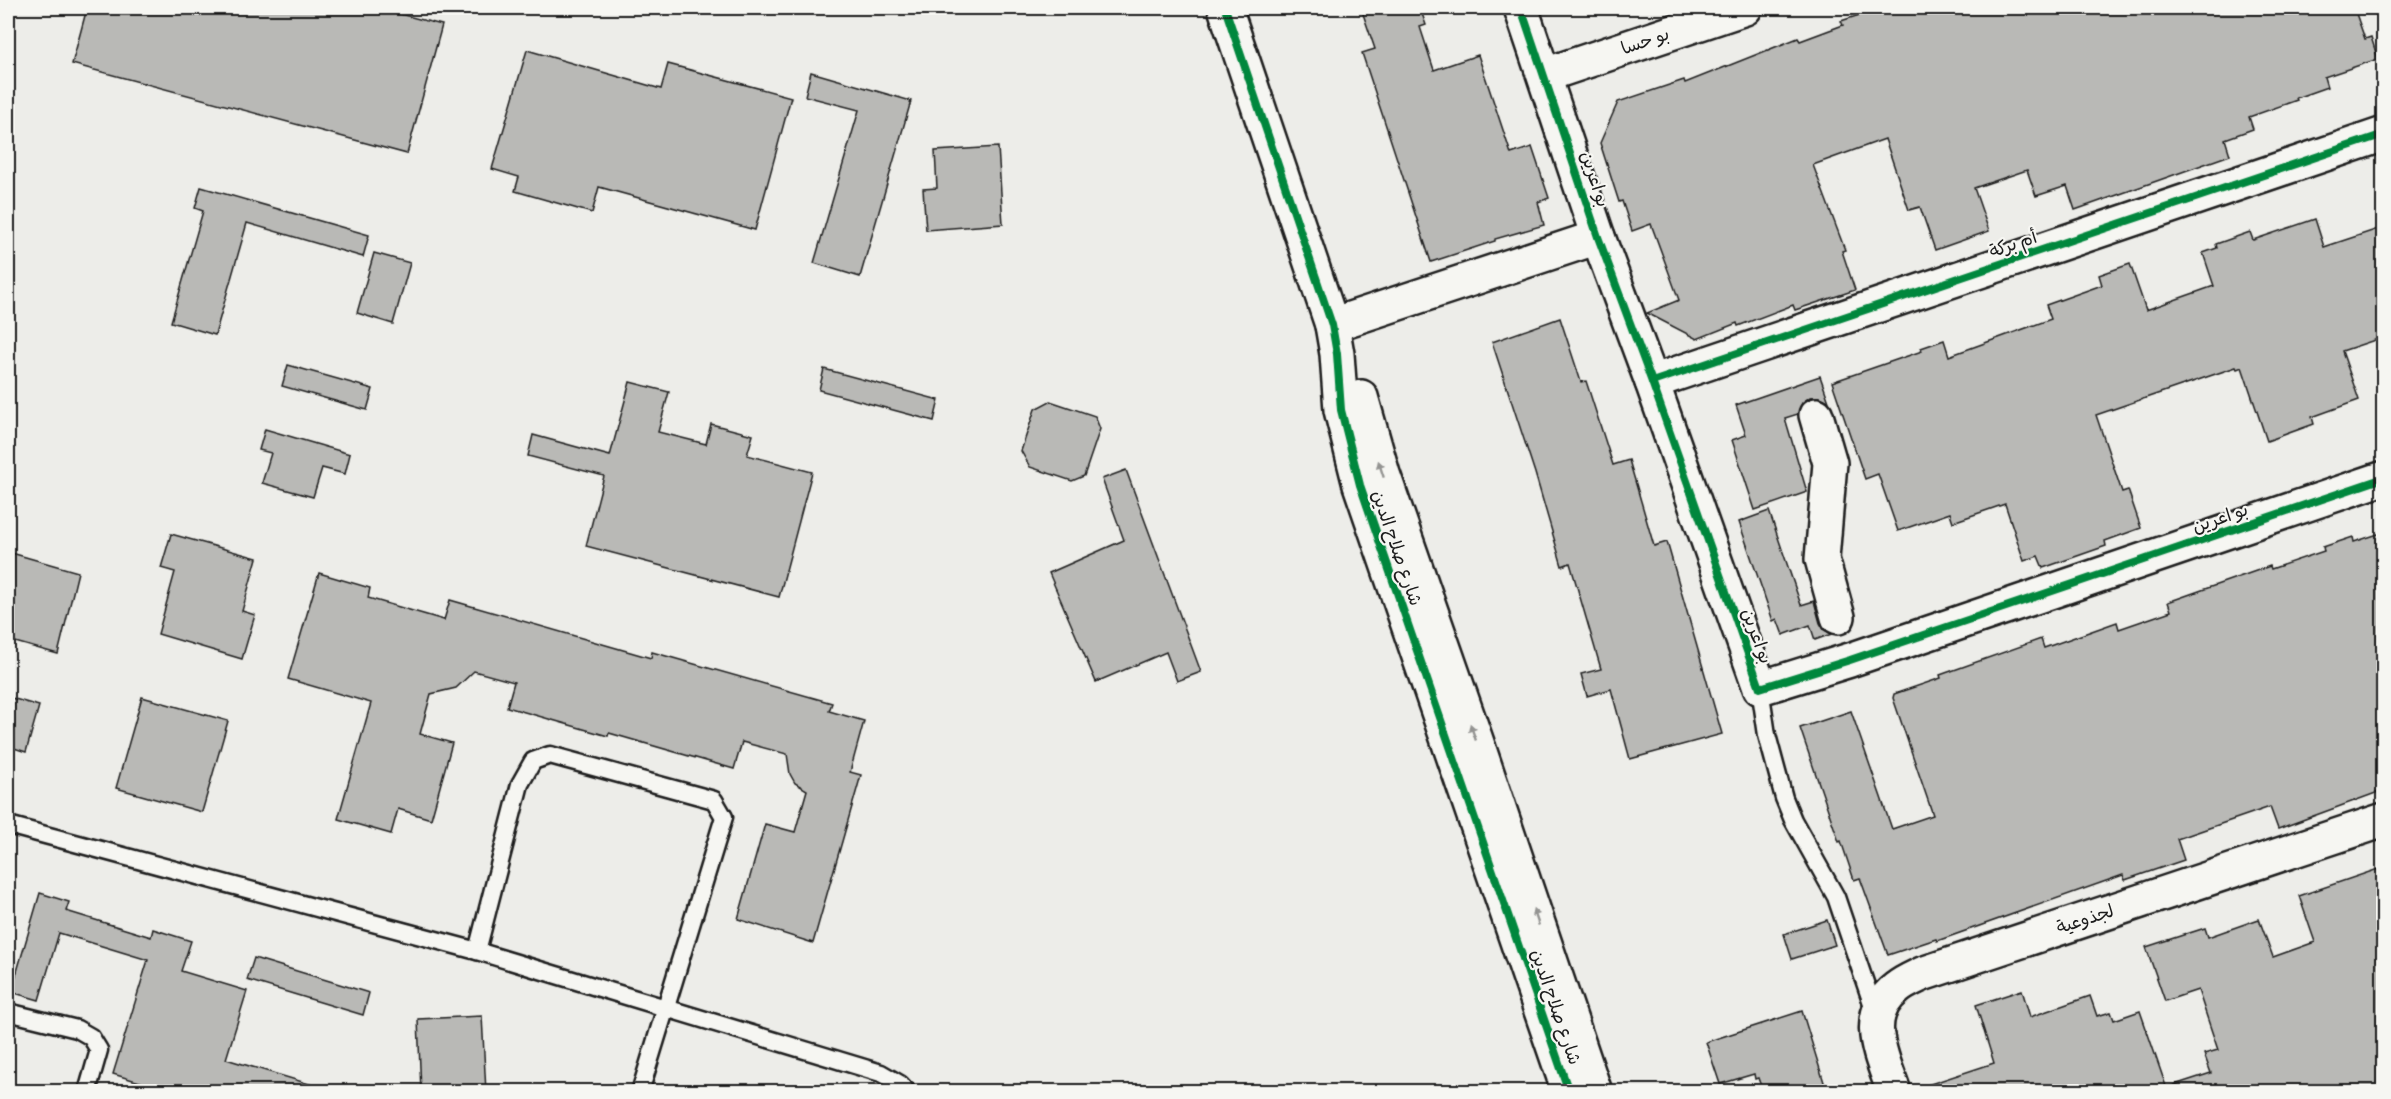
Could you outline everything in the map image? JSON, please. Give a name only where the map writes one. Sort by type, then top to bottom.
[{"type":"street","name":"شارع صلاح الدين","points":[[1225,8],[1340,323],[1337,354],[1341,410],[1360,485],[1569,1092]]},
{"type":"street","name":"شارع صلاح الدين","points":[[1248,8],[1383,474],[1480,751],[1595,1092]]},
{"type":"street","name":"بو اعرين","points":[[1521,8],[1598,237],[1652,382],[1760,688],[1843,636],[2384,478]]},
{"type":"street","name":"بو حسا","points":[[1545,75],[1745,8]]},
{"type":"street","name":"أم بركة","points":[[1652,382],[2384,134]]},
{"type":"street","points":[[1340,323],[1598,237]]},
{"type":"street","points":[[1816,415],[1830,471],[1822,560],[1843,636]]},
{"type":"street","name":"لجذوعية","points":[[1877,1016],[1896,988],[1922,974],[2384,820]]},
{"type":"street","points":[[1877,1016],[1876,1037],[1893,1092]]},
{"type":"lane","points":[[1760,688],[1772,754],[1784,798],[1793,820],[1836,897],[1877,1016]]},
{"type":"lane","points":[[477,951],[520,784],[533,761],[550,755],[714,800],[724,817],[640,1092]]},
{"type":"lane","points":[[8,825],[477,951],[666,1007],[880,1073],[900,1084],[907,1092]]},
{"type":"lane","points":[[8,1012],[77,1029],[91,1037],[99,1050],[87,1092]]},
{"type":"building","points":[[87,8],[377,8],[442,25],[407,154],[72,64]]},
{"type":"building","points":[[1361,8],[1420,8],[1426,25],[1420,27],[1434,70],[1478,55],[1511,154],[1532,147],[1549,198],[1538,202],[1544,225],[1495,239],[1495,241],[1431,262],[1362,53],[1375,49]]},
{"type":"building","points":[[1881,8],[2354,8],[2365,39],[2371,37],[2378,59],[2324,77],[2327,87],[2249,117],[2253,129],[2225,139],[2230,155],[2075,210],[2067,186],[2036,196],[2027,170],[1974,188],[1989,231],[1935,250],[1920,207],[1909,210],[1885,139],[1813,165],[1845,250],[1842,251],[1855,290],[1795,310],[1793,305],[1697,339],[1647,313],[1679,300],[1651,224],[1632,231],[1622,201],[1619,202],[1600,143],[1618,102],[1684,80],[1685,83],[1798,38],[1800,41],[1843,25],[1841,21]]},
{"type":"building","points":[[527,50],[661,89],[668,64],[791,97],[755,230],[599,187],[592,213],[515,191],[519,177],[492,169]]},
{"type":"building","points":[[811,72],[911,101],[860,277],[814,263],[859,110],[805,96]]},
{"type":"building","points":[[998,147],[1003,224],[926,230],[923,189],[937,188],[935,151]]},
{"type":"building","points":[[201,187],[369,235],[363,257],[247,223],[215,335],[171,322],[203,211],[195,208]]},
{"type":"building","points":[[2315,219],[2324,247],[2384,227],[2384,337],[2342,351],[2359,400],[2312,417],[2314,424],[2267,441],[2242,367],[2237,369],[2236,367],[2096,415],[2122,492],[2128,490],[2141,528],[2105,541],[2106,546],[2043,568],[2038,556],[2024,561],[2005,504],[1953,522],[1950,513],[1898,531],[1878,474],[1865,479],[1832,382],[1922,351],[1921,348],[1944,340],[1949,356],[2051,319],[2046,305],[2102,285],[2099,275],[2130,264],[2146,310],[2214,286],[2203,253],[2217,248],[2216,244],[2250,232],[2253,240]]},
{"type":"building","points":[[374,253],[410,263],[393,324],[357,313]]},
{"type":"building","points":[[1560,318],[1581,382],[1586,381],[1613,465],[1629,460],[1654,546],[1667,542],[1722,734],[1630,759],[1611,689],[1587,696],[1581,674],[1601,669],[1570,563],[1562,566],[1535,473],[1492,342]]},
{"type":"building","points":[[288,365],[373,389],[367,410],[282,386]]},
{"type":"building","points":[[824,369],[939,400],[934,421],[819,390]]},
{"type":"building","points":[[1820,376],[1829,402],[1820,397],[1810,397],[1802,403],[1798,414],[1785,418],[1807,492],[1755,510],[1732,440],[1746,435],[1736,405]]},
{"type":"building","points":[[630,382],[669,392],[658,432],[706,444],[711,424],[753,435],[747,455],[812,472],[779,597],[586,546],[604,476],[528,456],[533,435],[610,456]]},
{"type":"building","points":[[1050,401],[1095,416],[1100,429],[1084,476],[1072,481],[1030,467],[1021,451],[1035,409]]},
{"type":"building","points":[[265,429],[350,454],[345,474],[322,468],[313,497],[262,483],[271,453],[259,450]]},
{"type":"building","points":[[1126,470],[1201,672],[1177,681],[1166,652],[1096,682],[1049,573],[1124,540],[1102,479]]},
{"type":"building","points":[[1769,511],[1801,605],[1814,601],[1820,623],[1824,630],[1832,634],[1815,640],[1810,625],[1783,635],[1777,619],[1773,621],[1739,522]]},
{"type":"building","points":[[2384,532],[2384,790],[2278,829],[2270,807],[2177,839],[2184,860],[2125,880],[2123,875],[1937,941],[1936,939],[1888,955],[1860,878],[1854,880],[1841,841],[1839,842],[1800,728],[1851,711],[1892,829],[1933,815],[1893,698],[1894,694],[2041,639],[2044,648],[2117,622],[2119,629],[2171,611],[2168,602],[2270,566],[2271,569],[2324,551],[2323,547],[2353,537],[2354,542]]},
{"type":"building","points":[[171,534],[257,558],[242,611],[255,615],[242,659],[158,634],[175,572],[161,568]]},
{"type":"building","points":[[8,552],[78,572],[58,654],[8,640]]},
{"type":"building","points":[[319,573],[370,588],[368,598],[444,620],[450,600],[651,658],[652,652],[832,703],[829,711],[864,721],[850,772],[861,775],[813,943],[738,919],[765,824],[795,832],[807,790],[795,783],[790,774],[787,754],[742,742],[734,769],[609,733],[608,736],[507,707],[514,682],[474,671],[456,688],[431,694],[420,734],[452,743],[431,819],[398,809],[391,834],[338,819],[371,703],[288,679]]},
{"type":"building","points":[[8,697],[39,706],[26,752],[8,746]]},
{"type":"building","points":[[142,697],[228,721],[202,812],[116,788]]},
{"type":"building","points":[[2384,867],[2384,1092],[2169,1092],[2168,1087],[2211,1073],[2204,1054],[2218,1050],[2198,990],[2165,1001],[2146,947],[2205,928],[2208,937],[2259,919],[2273,957],[2315,942],[2299,896]]},
{"type":"building","points":[[40,893],[69,902],[66,911],[151,937],[153,929],[191,941],[181,971],[247,991],[226,1059],[316,1086],[315,1092],[151,1092],[153,1086],[113,1074],[148,960],[59,933],[39,1000],[11,992]]},
{"type":"building","points":[[1827,920],[1835,945],[1792,959],[1784,934]]},
{"type":"building","points":[[254,958],[369,993],[363,1015],[247,980]]},
{"type":"building","points":[[2022,990],[2030,1017],[2090,996],[2097,1016],[2111,1012],[2114,1020],[2140,1011],[2168,1092],[1921,1092],[1921,1087],[1994,1063],[1976,1005]]},
{"type":"building","points":[[1802,1011],[1827,1092],[1763,1092],[1754,1074],[1720,1084],[1706,1042]]},
{"type":"building","points":[[482,1016],[486,1092],[421,1092],[418,1019]]},
{"type":"cycle path","points":[[1225,8],[1332,325],[1337,354],[1341,410],[1360,485],[1569,1092]]},
{"type":"cycle path","points":[[1521,8],[1598,237],[1652,382],[1760,688],[1850,660],[2384,478]]},
{"type":"cycle path","points":[[1652,382],[2384,134]]}]
